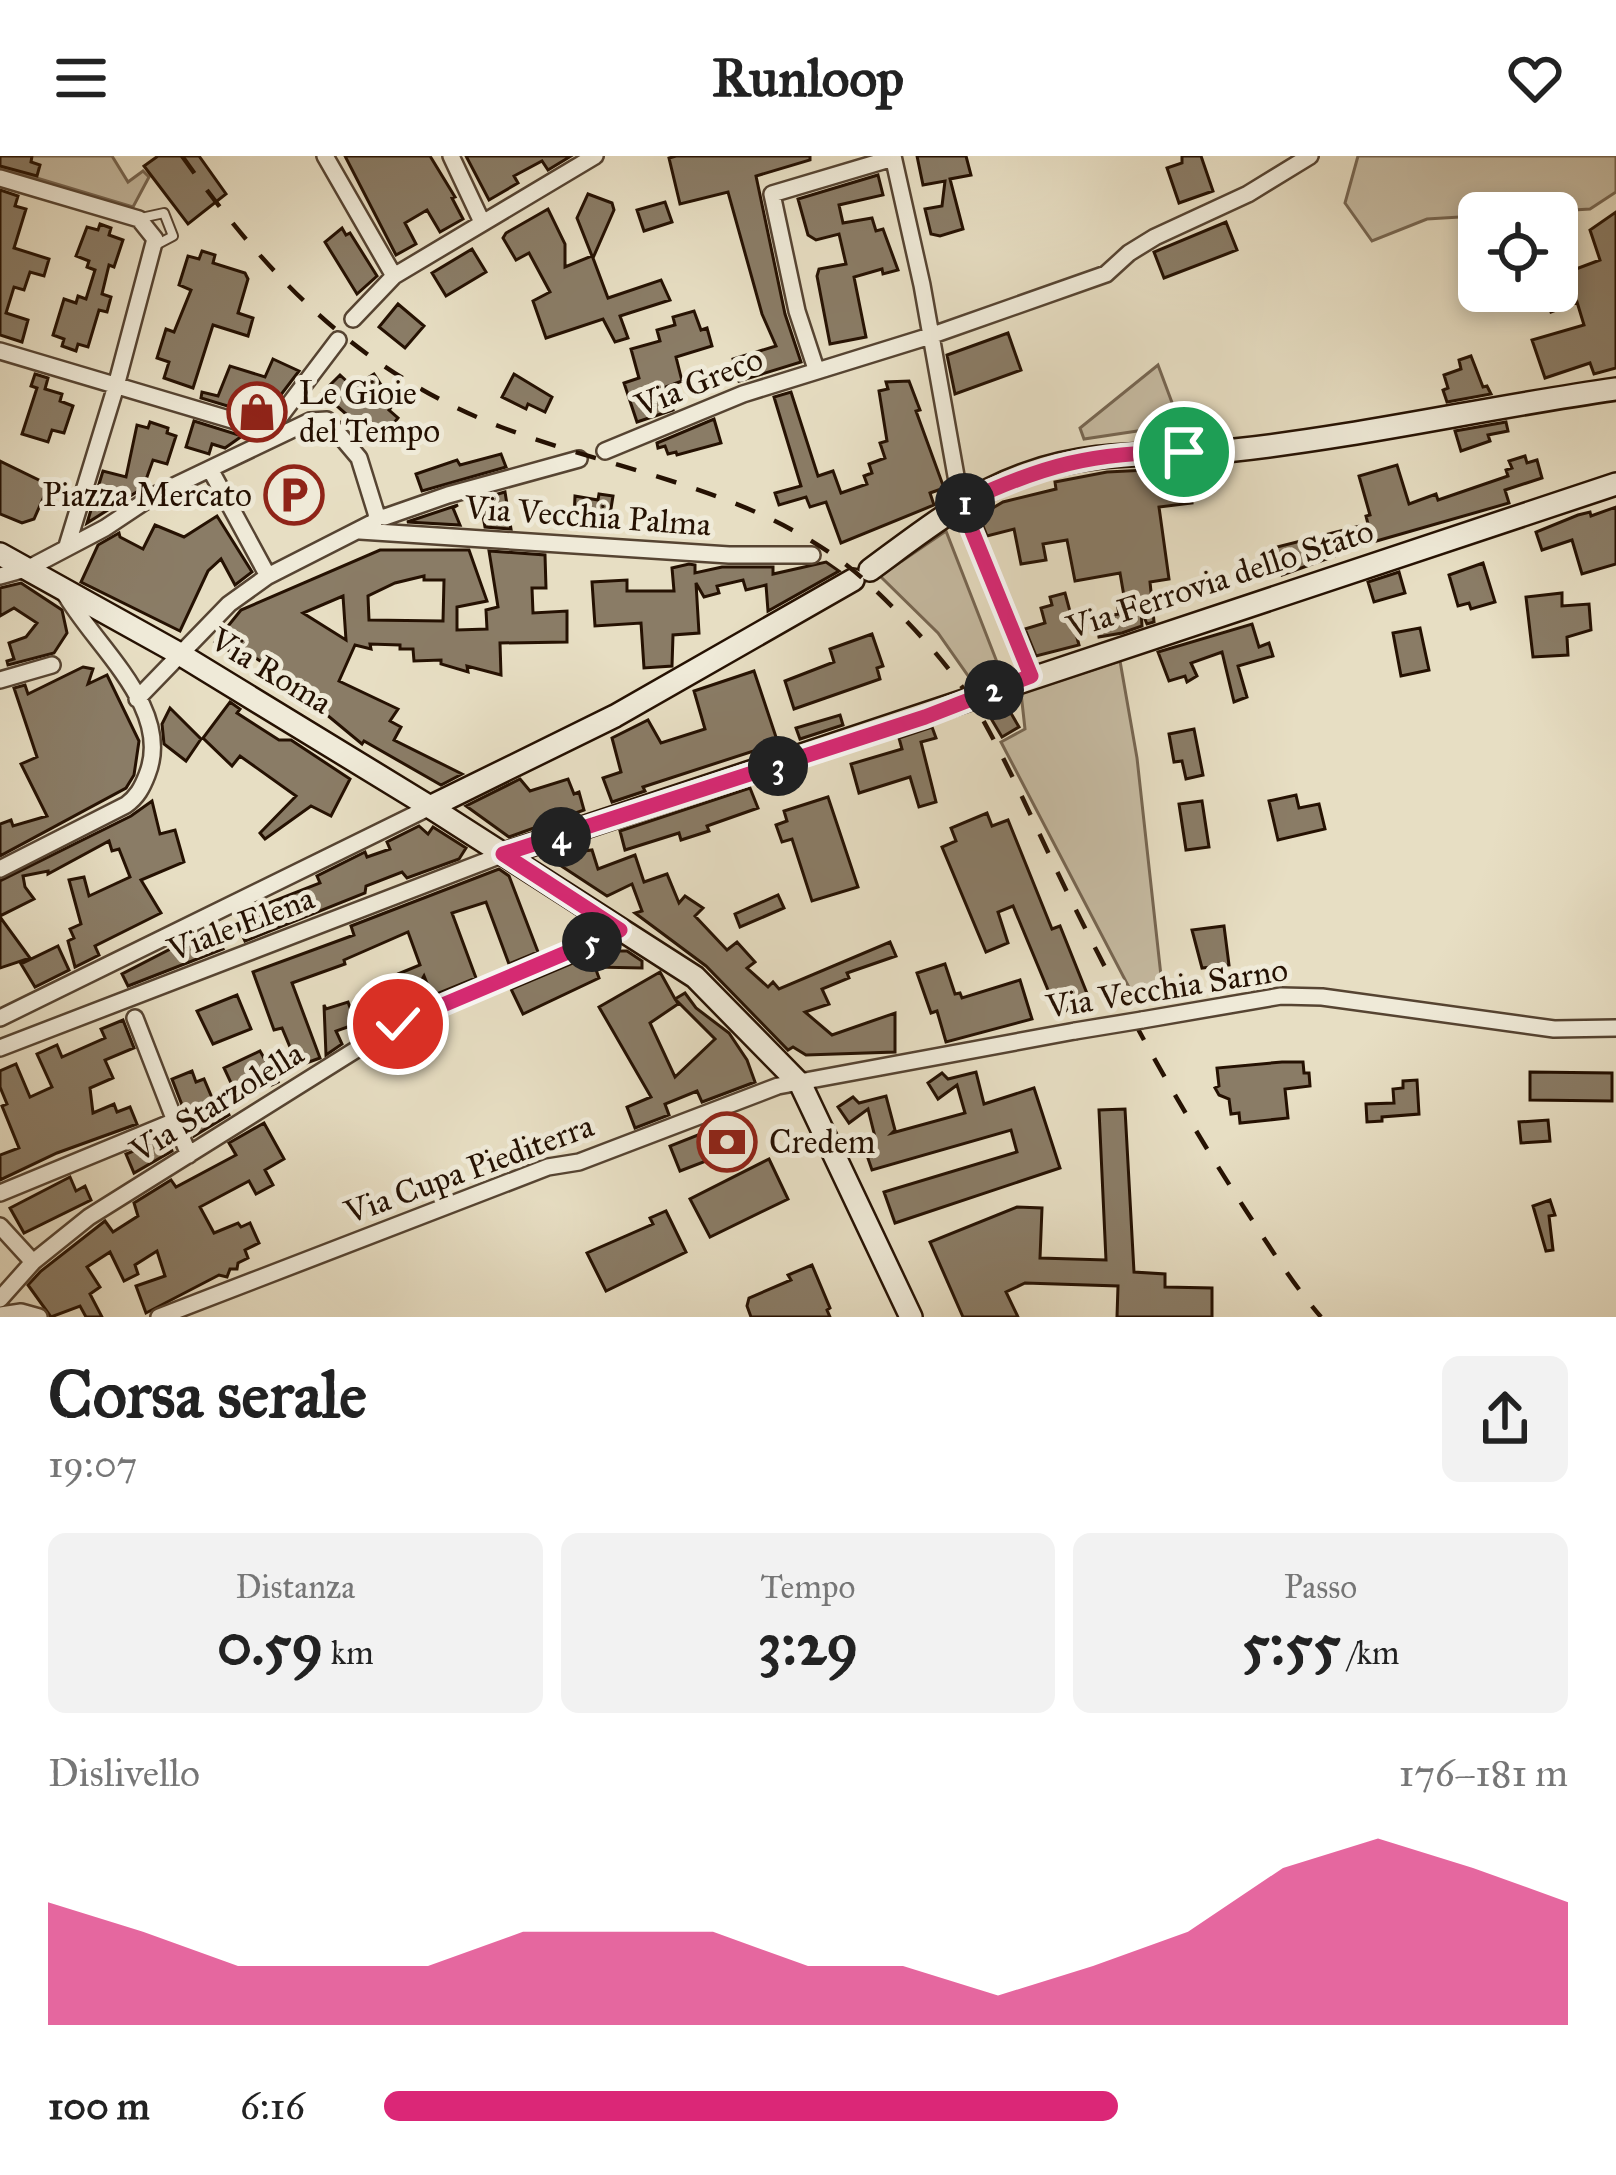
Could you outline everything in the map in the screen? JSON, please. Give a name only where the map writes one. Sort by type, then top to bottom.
[{"type":"main road","points":[[430,806],[615,716],[862,575],[961,504],[1021,475],[1070,460],[1133,452],[1232,450],[1616,389]]},
{"type":"main road","name":"Via Ferrovia dello Stato","points":[[503,854],[1616,484]]},
{"type":"main road","name":"Via Roma","points":[[0,554],[178,653],[430,806],[695,977],[801,1084],[911,1317]]},
{"type":"street","points":[[325,156],[394,276]]},
{"type":"street","points":[[451,156],[482,222]]},
{"type":"street","points":[[353,319],[394,276],[595,156]]},
{"type":"street","name":"Via Greco","points":[[604,451],[743,394],[930,336],[1106,274],[1155,237],[1248,194],[1310,156]]},
{"type":"street","points":[[893,157],[961,504],[1031,676]]},
{"type":"street","name":"Via Greco","points":[[816,369],[796,311],[772,194],[893,157]]},
{"type":"street","points":[[0,178],[139,219],[152,231],[155,246],[68,546]]},
{"type":"street","points":[[268,437],[338,340]]},
{"type":"street","points":[[0,351],[268,437]]},
{"type":"street","points":[[0,576],[29,568],[268,437],[327,419],[359,458],[377,515],[374,522],[268,576],[213,618],[137,699]]},
{"type":"street","points":[[377,515],[385,517],[579,459]]},
{"type":"street","points":[[210,469],[268,576]]},
{"type":"street","name":"Via Vecchia Palma","points":[[360,530],[728,555],[812,555]]},
{"type":"street","points":[[0,869],[134,800],[155,755],[156,742],[121,670],[77,615],[63,589]]},
{"type":"street","points":[[0,680],[52,664]]},
{"type":"street","name":"Viale Elena","points":[[0,1018],[430,806]]},
{"type":"street","name":"Viale Elena","points":[[0,1048],[503,854]]},
{"type":"street","name":"Via Starzolella","points":[[0,1299],[32,1262],[88,1217],[398,1024],[620,930]]},
{"type":"street","name":"Via Vecchia Sarno","points":[[801,1084],[1280,996],[1554,1029],[1616,1028]]},
{"type":"street","points":[[134,1018],[189,1155]]},
{"type":"street","name":"Via Cupa Piediterra","points":[[159,1317],[548,1167],[579,1162],[778,1086],[801,1084]]},
{"type":"street","points":[[0,1193],[175,1121]]},
{"type":"street","points":[[0,1226],[32,1262]]},
{"type":"street","points":[[0,1316],[21,1312],[38,1317]]},
{"type":"shaded area","points":[[0,156],[112,156],[128,182],[143,171],[149,177],[133,207],[0,167]]},
{"type":"shaded area","points":[[1358,156],[1616,156],[1616,192],[1590,209],[1578,210],[1578,192],[1458,192],[1458,217],[1427,219],[1372,241],[1345,203]]},
{"type":"shaded area","points":[[1158,365],[1177,416],[1163,420],[1164,427],[1084,439],[1080,428]]},
{"type":"shaded area","points":[[946,531],[1002,675],[976,687],[938,633],[880,576]]},
{"type":"shaded area","points":[[1120,661],[1137,758],[1163,994],[1134,997],[1001,742],[1025,729],[1021,693]]},
{"type":"building","points":[[0,156],[32,156],[31,162],[40,165],[37,176],[0,166]]},
{"type":"building","points":[[158,156],[199,156],[226,194],[188,224],[144,166]]},
{"type":"building","points":[[345,156],[430,156],[463,219],[440,232],[427,210],[405,223],[416,244],[396,255]]},
{"type":"building","points":[[466,156],[571,156],[548,170],[542,161],[514,176],[518,183],[489,200]]},
{"type":"building","points":[[810,156],[810,160],[756,176],[785,314],[801,362],[739,381],[733,359],[776,346],[762,314],[728,192],[680,204],[669,158]]},
{"type":"building","points":[[917,156],[966,156],[971,175],[950,179],[963,229],[931,234],[925,209],[942,206],[945,181],[923,185]]},
{"type":"building","points":[[1182,156],[1201,156],[1213,191],[1179,203],[1167,168],[1182,163]]},
{"type":"building","points":[[878,175],[883,195],[839,205],[843,223],[872,218],[876,231],[883,229],[898,270],[854,277],[866,337],[830,344],[817,276],[819,269],[846,264],[839,234],[816,240],[808,235],[798,199]]},
{"type":"building","points":[[0,190],[18,196],[15,206],[26,209],[14,248],[49,259],[44,276],[30,272],[24,290],[14,287],[6,313],[28,320],[22,342],[0,335]]},
{"type":"building","points":[[588,194],[612,203],[614,210],[593,258],[608,298],[661,280],[670,300],[620,316],[628,338],[615,342],[603,319],[546,338],[533,301],[550,292],[529,253],[516,260],[503,238],[548,209],[565,244],[565,267],[592,256],[577,218]]},
{"type":"building","points":[[665,202],[672,222],[644,231],[637,210]]},
{"type":"building","points":[[1616,212],[1616,368],[1594,374],[1590,363],[1545,378],[1532,340],[1584,325],[1578,305],[1578,268],[1600,260],[1590,230]]},
{"type":"building","points":[[1226,222],[1237,250],[1164,278],[1154,252]]},
{"type":"building","points":[[100,224],[111,228],[109,235],[123,240],[114,267],[109,265],[102,294],[111,297],[107,312],[99,310],[88,347],[78,344],[76,351],[62,346],[64,339],[53,335],[64,299],[76,303],[78,296],[86,299],[95,270],[87,267],[89,261],[76,256],[87,227],[98,230]]},
{"type":"building","points":[[342,228],[377,276],[357,294],[325,242]]},
{"type":"building","points":[[472,249],[486,272],[446,296],[432,273]]},
{"type":"building","points":[[202,251],[215,255],[213,263],[245,273],[248,279],[238,313],[253,318],[248,336],[213,325],[193,388],[164,378],[169,362],[157,358],[166,329],[174,332],[191,290],[179,285],[188,256],[199,259]]},
{"type":"building","points":[[398,304],[424,326],[405,348],[379,327]]},
{"type":"building","points":[[694,311],[701,330],[707,328],[712,346],[676,357],[682,381],[666,387],[673,410],[637,422],[624,383],[639,378],[631,349],[660,341],[657,330],[675,325],[673,317]]},
{"type":"building","points":[[1008,333],[1021,370],[955,394],[947,355]]},
{"type":"building","points":[[1471,356],[1483,387],[1491,394],[1447,402],[1444,375],[1461,369],[1459,360]]},
{"type":"building","points":[[273,359],[299,371],[264,417],[201,398],[202,392],[218,396],[230,366],[265,377]]},
{"type":"building","points":[[35,374],[48,378],[45,389],[62,394],[60,401],[73,406],[64,433],[52,430],[48,442],[22,434],[37,388],[31,386]]},
{"type":"building","points":[[374,374],[385,391],[377,396],[392,406],[389,410],[398,418],[378,442],[322,393],[340,375],[353,387]]},
{"type":"building","points":[[514,374],[552,397],[545,412],[502,397]]},
{"type":"building","points":[[909,381],[944,488],[930,493],[934,505],[841,543],[826,502],[810,507],[806,497],[779,505],[775,493],[801,486],[774,397],[791,392],[818,476],[833,471],[841,493],[867,484],[864,476],[872,473],[869,464],[885,458],[880,443],[887,441],[879,391],[888,389],[886,382]]},
{"type":"building","points":[[714,419],[721,443],[677,455],[668,454],[665,446],[658,448],[657,443]]},
{"type":"building","points":[[194,421],[242,436],[225,448],[212,444],[209,454],[186,447]]},
{"type":"building","points":[[150,422],[176,436],[167,464],[153,460],[143,488],[87,523],[103,471],[126,477],[137,425],[148,428]]},
{"type":"building","points":[[1506,422],[1508,431],[1488,435],[1490,441],[1461,451],[1455,431]]},
{"type":"building","points":[[501,454],[506,467],[422,491],[416,474],[457,460],[460,465]]},
{"type":"building","points":[[1525,456],[1527,463],[1537,460],[1542,478],[1505,490],[1509,503],[1373,542],[1282,575],[1273,548],[1368,524],[1366,516],[1370,515],[1359,476],[1397,465],[1409,504],[1436,494],[1438,500],[1508,476],[1509,461]]},
{"type":"building","points":[[0,461],[49,485],[34,519],[22,523],[0,514]]},
{"type":"building","points":[[1187,468],[1192,503],[1159,507],[1169,579],[1150,582],[1154,622],[1147,624],[1141,610],[1142,626],[1122,633],[1099,637],[1096,618],[1119,614],[1117,603],[1125,602],[1120,573],[1075,581],[1067,540],[1043,544],[1046,560],[1021,564],[1014,529],[987,536],[979,516],[1003,502],[1056,489],[1055,482],[1107,472]]},
{"type":"building","points":[[505,492],[511,529],[485,527],[480,499]]},
{"type":"building","points":[[599,494],[613,496],[609,521],[574,519],[575,496],[598,500]]},
{"type":"building","points":[[458,505],[453,508],[460,525],[407,522]]},
{"type":"building","points":[[1616,507],[1616,564],[1582,574],[1572,540],[1542,550],[1536,532],[1578,515],[1590,512],[1591,516]]},
{"type":"building","points":[[217,516],[252,572],[235,585],[221,559],[208,571],[180,631],[81,582],[98,545],[119,533],[143,549],[155,525],[184,537]]},
{"type":"building","points":[[380,550],[469,550],[487,601],[457,607],[457,630],[487,629],[486,610],[498,607],[489,551],[545,555],[546,588],[532,588],[533,613],[567,611],[567,642],[500,643],[501,675],[467,666],[468,672],[441,664],[441,660],[414,661],[413,649],[400,649],[400,645],[370,644],[371,649],[355,645],[339,681],[398,709],[390,721],[401,727],[394,740],[462,774],[441,785],[362,744],[246,652],[241,658],[215,642],[241,610]],"holes":[[[424,576],[424,580],[444,580],[443,621],[369,620],[368,596]],[[343,596],[346,640],[303,613]]]},
{"type":"building","points":[[826,562],[839,571],[768,611],[766,585],[746,590],[743,580],[717,586],[719,593],[704,597],[696,583],[699,633],[673,635],[672,666],[644,668],[641,623],[595,626],[592,582],[627,580],[627,591],[674,591],[672,568],[689,564],[695,565],[695,573],[722,567],[773,567],[773,574]]},
{"type":"building","points":[[1483,563],[1495,602],[1471,609],[1469,603],[1458,606],[1449,575]]},
{"type":"building","points":[[1399,572],[1405,593],[1374,602],[1368,582]]},
{"type":"building","points":[[21,583],[62,610],[67,633],[54,653],[8,665],[14,659],[9,643],[26,637],[37,623],[14,608],[0,616],[0,588]]},
{"type":"building","points":[[1065,593],[1079,645],[1036,656],[1025,629],[1045,623],[1041,608],[1052,605],[1050,597]]},
{"type":"building","points":[[1562,593],[1562,606],[1589,604],[1591,630],[1567,637],[1568,655],[1533,657],[1526,597]]},
{"type":"building","points":[[1252,624],[1259,647],[1269,643],[1273,656],[1238,666],[1247,697],[1234,702],[1222,652],[1191,663],[1197,676],[1187,682],[1185,676],[1169,681],[1158,652]]},
{"type":"building","points":[[1420,628],[1429,670],[1401,676],[1393,633]]},
{"type":"building","points":[[872,634],[883,666],[877,668],[880,679],[794,709],[785,681],[834,662],[830,649]]},
{"type":"building","points":[[83,667],[93,669],[88,684],[107,675],[139,741],[134,775],[126,788],[0,856],[0,824],[11,820],[13,826],[47,816],[21,764],[37,757],[14,688],[25,685],[28,694]]},
{"type":"building","points":[[754,671],[778,743],[643,787],[645,791],[612,802],[603,778],[621,772],[612,738],[648,720],[661,743],[705,729],[694,691]]},
{"type":"building","points":[[230,702],[240,709],[237,713],[279,740],[291,740],[350,779],[331,816],[311,806],[265,839],[260,833],[296,796],[240,756],[232,766],[203,738]]},
{"type":"building","points":[[1005,703],[1019,727],[1002,737],[986,710]]},
{"type":"building","points":[[170,708],[201,739],[186,761],[164,744],[162,724]]},
{"type":"building","points":[[840,715],[843,725],[800,739],[796,728]]},
{"type":"building","points":[[932,727],[936,738],[921,742],[936,802],[919,807],[910,777],[859,793],[851,764],[902,749],[899,738]]},
{"type":"building","points":[[1194,729],[1203,775],[1186,779],[1182,761],[1174,762],[1169,734]]},
{"type":"building","points":[[520,779],[530,791],[568,779],[574,794],[579,792],[584,810],[509,837],[466,806]]},
{"type":"building","points":[[750,788],[758,808],[681,840],[679,833],[625,850],[620,831]]},
{"type":"building","points":[[1296,795],[1299,808],[1319,804],[1325,829],[1278,840],[1269,801]]},
{"type":"building","points":[[828,797],[858,887],[812,901],[792,839],[782,842],[776,825],[787,821],[784,811]]},
{"type":"building","points":[[152,801],[160,834],[175,830],[184,862],[141,880],[161,913],[95,946],[99,955],[75,967],[68,941],[74,938],[70,929],[81,924],[69,880],[84,877],[89,896],[130,877],[119,849],[112,851],[109,841],[48,874],[23,876],[34,899],[0,916],[0,881]]},
{"type":"building","points":[[1202,801],[1209,847],[1186,850],[1179,804]]},
{"type":"building","points":[[987,813],[992,826],[1008,820],[1052,929],[1060,926],[1090,1001],[1058,1014],[1013,906],[998,912],[1008,943],[986,952],[942,847],[956,841],[951,828]]},
{"type":"building","points":[[419,826],[428,834],[433,827],[466,848],[459,859],[407,878],[402,872],[366,886],[365,893],[245,941],[237,924],[249,919],[246,912],[320,883],[317,876],[365,852],[367,857],[390,849],[387,842]]},
{"type":"building","points":[[569,848],[569,853],[592,850],[598,869],[635,855],[644,882],[667,874],[679,903],[685,896],[703,908],[695,916],[727,950],[737,942],[755,962],[747,968],[768,987],[773,982],[779,989],[890,942],[896,956],[847,973],[849,978],[822,989],[829,1004],[805,1012],[832,1035],[895,1013],[895,1052],[806,1055],[793,1047],[788,1050],[706,966],[635,913],[642,911],[632,884],[607,896],[546,856]]},
{"type":"building","points":[[499,869],[509,876],[538,952],[509,964],[486,902],[452,913],[476,978],[432,996],[424,976],[406,1007],[389,993],[398,974],[420,965],[408,932],[344,960],[345,964],[292,983],[320,1058],[298,1066],[282,1028],[274,1030],[253,972],[354,935],[351,926]]},
{"type":"building","points":[[778,895],[784,908],[740,927],[735,914]]},
{"type":"building","points":[[0,917],[30,958],[0,968]]},
{"type":"building","points":[[217,925],[225,938],[219,941],[223,949],[128,986],[122,974]]},
{"type":"building","points":[[1224,926],[1229,965],[1202,968],[1192,930]]},
{"type":"building","points":[[58,946],[69,970],[35,987],[21,964]]},
{"type":"building","points":[[601,951],[627,951],[642,961],[642,968],[595,967],[599,978],[523,1014],[511,989]]},
{"type":"building","points":[[945,964],[955,994],[962,998],[1020,980],[1032,1019],[946,1042],[937,1011],[931,1013],[917,973]]},
{"type":"building","points":[[660,972],[675,999],[685,993],[696,1008],[729,1033],[755,1082],[702,1102],[697,1091],[665,1104],[669,1115],[635,1128],[627,1107],[651,1097],[599,1007]],"holes":[[[676,1000],[715,1039],[675,1077],[650,1023],[678,1004]]]},
{"type":"building","points":[[237,995],[251,1029],[213,1044],[197,1011]]},
{"type":"building","points":[[348,1002],[356,1024],[336,1031],[342,1044],[326,1055],[324,1005],[326,1009]]},
{"type":"building","points":[[123,1020],[134,1048],[105,1060],[113,1078],[90,1088],[93,1113],[114,1104],[117,1112],[130,1107],[137,1124],[0,1180],[0,1155],[19,1148],[2,1106],[7,1104],[0,1071],[16,1064],[30,1097],[52,1087],[37,1054],[57,1045],[62,1057],[105,1038],[101,1029]]},
{"type":"building","points":[[260,1051],[278,1082],[239,1100],[224,1068]]},
{"type":"building","points":[[1303,1062],[1304,1073],[1309,1073],[1310,1086],[1285,1089],[1288,1118],[1240,1123],[1239,1113],[1231,1114],[1229,1099],[1215,1088],[1219,1086],[1217,1068]]},
{"type":"building","points":[[192,1071],[196,1082],[204,1079],[213,1100],[221,1097],[229,1115],[194,1136],[172,1079]]},
{"type":"building","points":[[976,1072],[984,1104],[1034,1088],[1060,1168],[895,1223],[884,1192],[1017,1152],[1011,1130],[872,1170],[862,1141],[875,1137],[868,1109],[849,1123],[838,1107],[853,1097],[859,1103],[886,1096],[892,1133],[965,1113],[957,1085],[938,1099],[928,1083],[942,1073],[948,1079]]},
{"type":"building","points":[[1530,1072],[1612,1073],[1612,1101],[1530,1100]]},
{"type":"building","points":[[1417,1080],[1419,1114],[1367,1122],[1366,1104],[1394,1103],[1393,1089],[1403,1088],[1403,1081]]},
{"type":"building","points":[[1125,1109],[1134,1272],[1165,1274],[1165,1287],[1212,1288],[1212,1317],[1117,1317],[1118,1286],[1025,1283],[1006,1292],[1018,1317],[963,1317],[930,1242],[1017,1207],[1042,1208],[1040,1258],[1106,1260],[1099,1110]]},
{"type":"building","points":[[1548,1120],[1550,1141],[1521,1143],[1519,1122]]},
{"type":"building","points":[[264,1123],[284,1159],[265,1170],[273,1185],[256,1194],[249,1181],[200,1207],[214,1233],[250,1223],[259,1243],[245,1250],[248,1258],[237,1269],[146,1313],[136,1286],[165,1276],[157,1251],[135,1265],[138,1274],[124,1281],[110,1252],[87,1267],[100,1287],[90,1294],[102,1317],[86,1317],[80,1306],[51,1317],[28,1285],[41,1271],[105,1221],[113,1232],[138,1216],[134,1203],[171,1180],[176,1187],[236,1155],[229,1143]]},
{"type":"building","points":[[708,1131],[710,1137],[719,1133],[727,1153],[680,1171],[670,1146]]},
{"type":"building","points":[[168,1137],[172,1151],[134,1173],[126,1154]]},
{"type":"building","points":[[769,1159],[788,1199],[710,1237],[690,1199]]},
{"type":"building","points":[[70,1177],[76,1191],[85,1186],[91,1200],[24,1233],[10,1208]]},
{"type":"building","points":[[1550,1200],[1555,1215],[1549,1216],[1553,1250],[1546,1251],[1533,1206]]},
{"type":"building","points":[[666,1211],[686,1252],[606,1291],[587,1253],[653,1224],[650,1218]]},
{"type":"building","points":[[812,1265],[830,1317],[751,1317],[749,1298]]},
{"type":"railway","points":[[182,156],[283,280],[360,349],[403,378],[501,427],[696,489],[789,528],[832,555],[901,616],[978,711],[1156,1062],[1243,1206],[1321,1317]]},
{"type":"place","name":"Le Gioie del Tempo","points":[[257,412]]},
{"type":"place","name":"Piazza Mercato","points":[[294,495]]},
{"type":"place","name":"Credem","points":[[727,1142]]},
{"type":"route","points":[[398,1024],[620,930],[503,854],[925,717],[1031,676],[961,504],[1021,475],[1070,460],[1184,452]]}]
